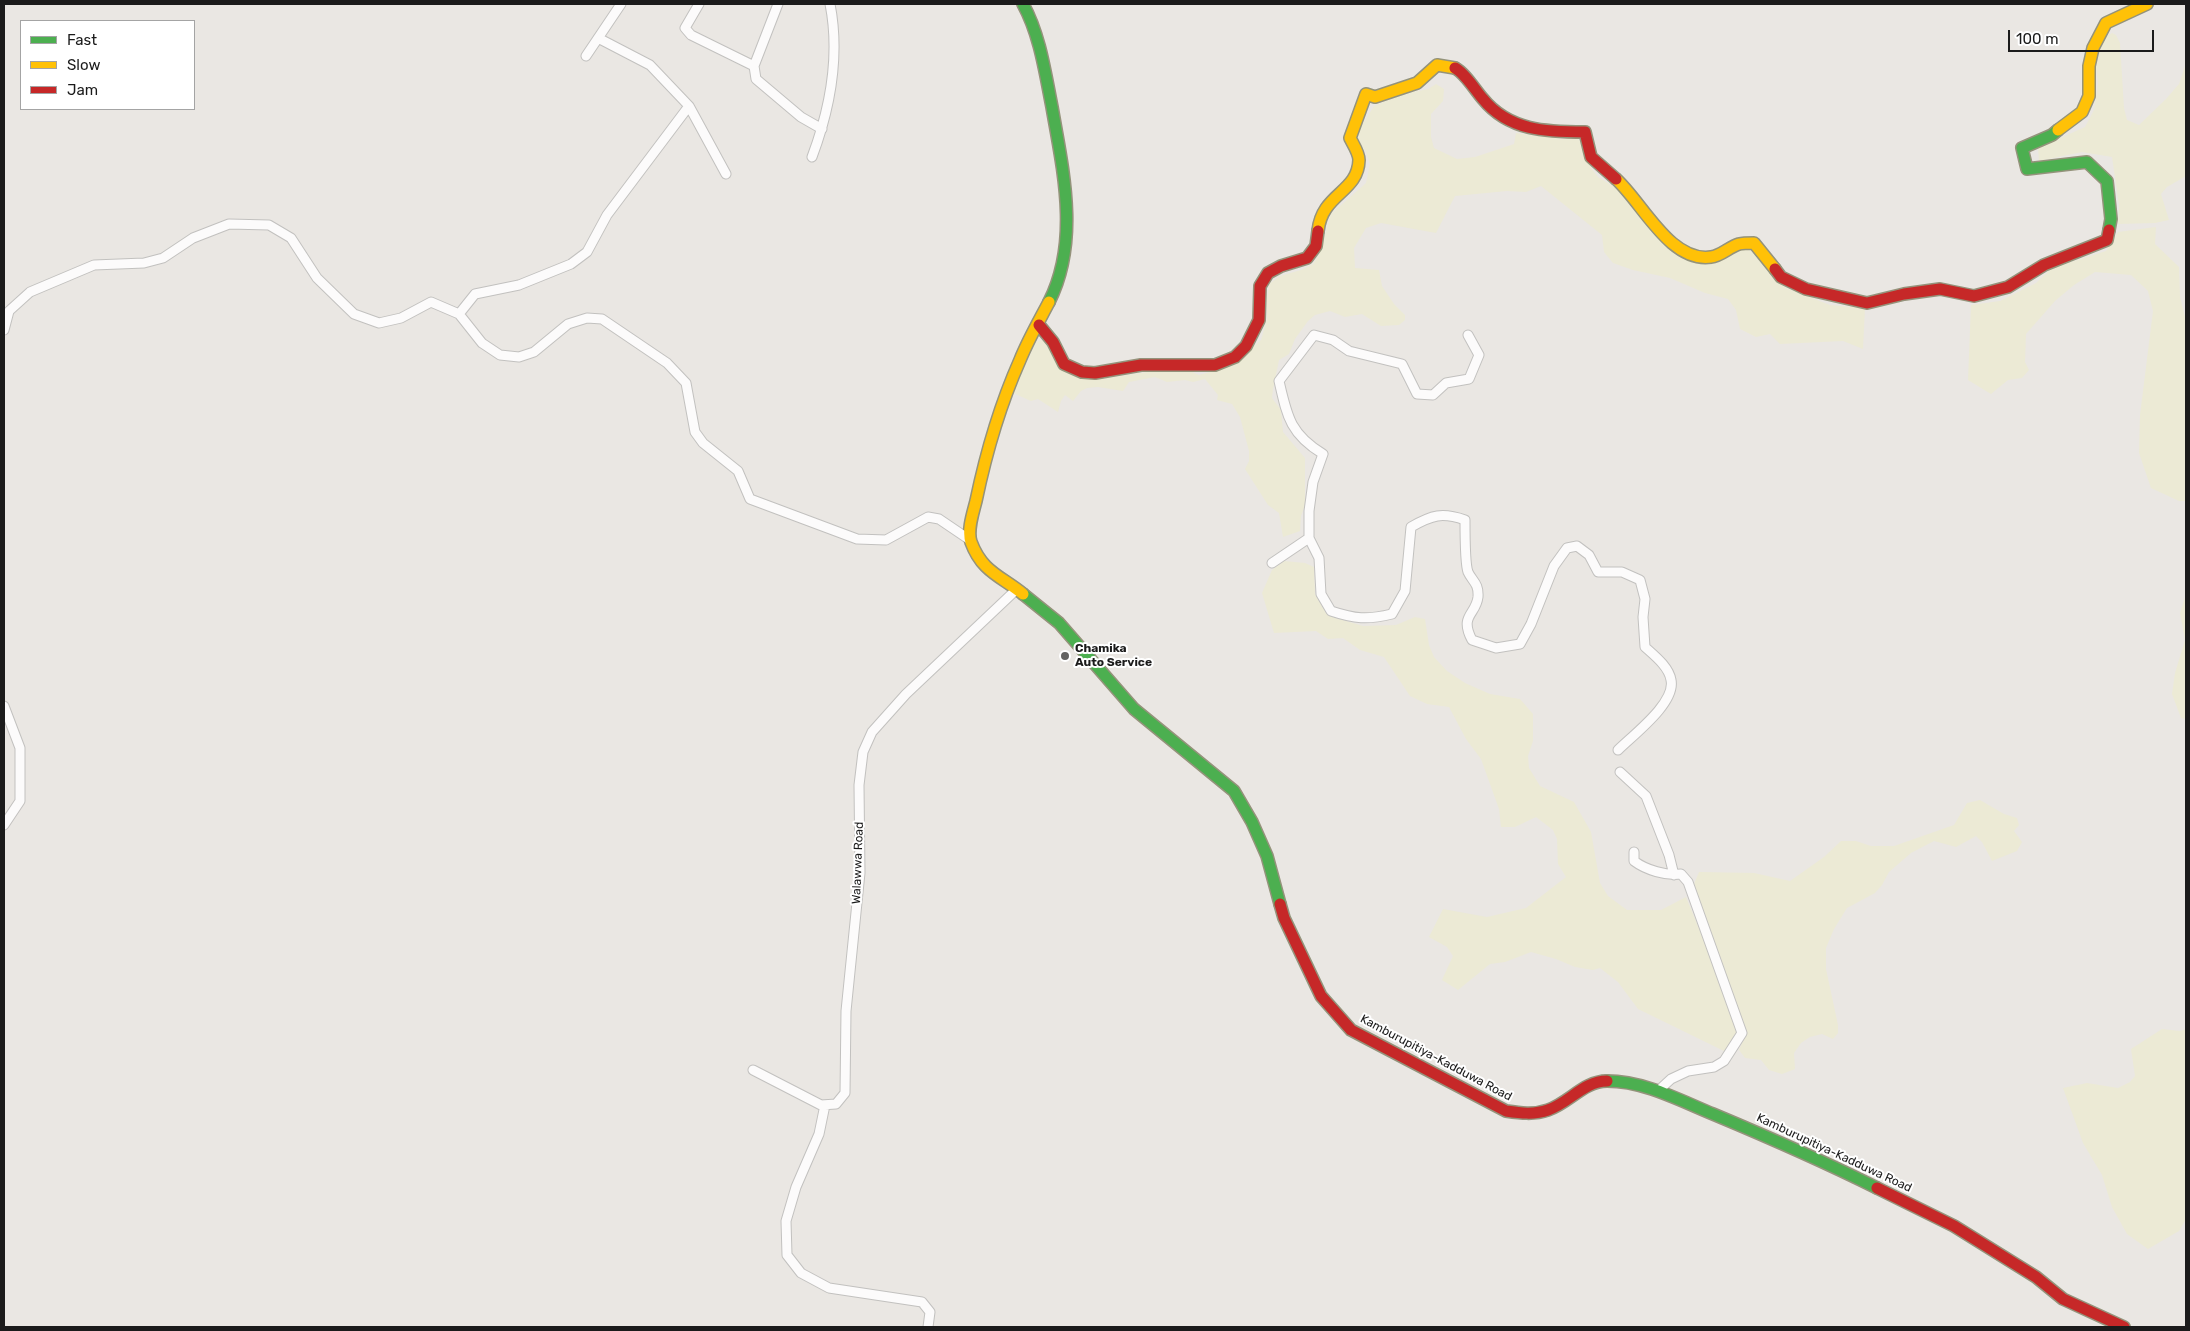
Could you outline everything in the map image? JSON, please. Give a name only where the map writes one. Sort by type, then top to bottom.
[{"type":"main road","points":[[970,540],[971,524],[985,458],[1007,391],[1020,359],[1039,325],[1057,286],[1063,258],[1067,220],[1064,174],[1047,81],[1033,23],[1023,4]]},
{"type":"main road","points":[[1039,325],[1053,342],[1064,364],[1082,372],[1094,373],[1141,365],[1215,364],[1235,357],[1246,346],[1259,320],[1260,286],[1268,273],[1281,266],[1307,258],[1316,246],[1319,218],[1325,207],[1355,179],[1359,158],[1350,138],[1366,94],[1375,97],[1417,82],[1437,65],[1457,68],[1492,111],[1518,126],[1550,132],[1585,132],[1591,157],[1626,188],[1654,226],[1676,245],[1695,257],[1712,257],[1739,244],[1754,243],[1781,276],[1806,289],[1867,304],[1904,294],[1940,289],[1974,296],[2008,287],[2044,265],[2107,240],[2111,219],[2106,181],[2087,162],[2027,169],[2022,148],[2052,135],[2082,112],[2089,96],[2089,66],[2093,48],[2106,23],[2148,4]]},
{"type":"main road","name":"Kamburupitiya-Kadduwa Road","points":[[970,540],[976,554],[991,573],[1016,589],[1059,623],[1134,710],[1234,791],[1252,822],[1267,856],[1284,918],[1321,996],[1351,1030],[1506,1111],[1530,1114],[1549,1110],[1586,1087],[1602,1081],[1624,1081],[1658,1090],[1803,1151],[1954,1226],[2001,1258],[2036,1278],[2063,1299],[2124,1327]]},
{"type":"street","points":[[586,56],[621,4]]},
{"type":"street","points":[[700,4],[685,28],[691,35],[754,66]]},
{"type":"street","points":[[778,4],[754,66],[756,79],[801,117],[822,129]]},
{"type":"street","points":[[812,157],[822,129],[833,73],[834,26],[830,4]]},
{"type":"street","points":[[598,38],[650,65],[689,106],[726,174]]},
{"type":"street","points":[[459,314],[475,294],[519,285],[571,264],[587,252],[607,215],[689,106]]},
{"type":"street","points":[[4,330],[9,311],[30,292],[94,264],[144,264],[163,258],[193,238],[229,224],[269,225],[291,238],[317,278],[354,314],[379,323],[400,318],[431,302],[459,314],[482,343],[500,355],[519,357],[534,352],[568,324],[587,318],[602,319],[667,363],[686,382],[695,432],[703,442],[738,471],[750,499],[857,539],[886,540],[928,518],[939,519],[970,540]]},
{"type":"street","points":[[1468,335],[1479,355],[1469,379],[1446,383],[1433,395],[1417,394],[1402,364],[1349,351],[1333,340],[1314,335],[1279,381],[1288,418],[1306,444],[1323,454],[1313,482],[1309,511],[1309,538],[1319,558],[1321,594],[1331,611],[1354,618],[1372,619],[1392,614],[1405,590],[1412,527],[1428,516],[1450,515],[1465,520],[1468,572],[1476,580],[1478,597],[1469,614],[1466,630],[1472,640],[1496,648],[1520,644],[1532,624],[1554,566],[1568,548],[1577,546],[1589,555],[1598,572],[1622,572],[1640,580],[1645,599],[1643,617],[1645,647],[1664,665],[1672,681],[1668,699],[1660,710],[1618,750]]},
{"type":"street","points":[[1272,563],[1309,538]]},
{"type":"street","name":"Walawwa Road","points":[[825,1105],[836,1104],[845,1093],[846,1012],[860,873],[859,785],[863,752],[872,732],[906,694],[1016,589]]},
{"type":"street","points":[[4,706],[20,748],[20,801],[4,825]]},
{"type":"street","points":[[1620,772],[1646,796],[1669,855],[1674,875]]},
{"type":"street","points":[[1634,852],[1634,861],[1642,867],[1674,875],[1681,874],[1688,882],[1742,1033],[1724,1060],[1714,1067],[1688,1071],[1671,1079],[1658,1090]]},
{"type":"street","points":[[754,1070],[821,1105],[825,1105],[819,1134],[796,1188],[786,1221],[787,1255],[800,1273],[829,1288],[922,1302],[930,1312],[928,1327]]},
{"type":"shaded area","points":[[2112,33],[2116,35],[2120,43],[2124,108],[2127,120],[2139,125],[2179,84],[2186,63],[2186,176],[2167,187],[2161,194],[2169,220],[2155,223],[2118,224],[2119,206],[2112,157],[2082,152],[2039,161],[2038,148],[2085,127],[2094,110],[2098,83],[2096,67],[2100,51],[2104,38]]},
{"type":"shaded area","points":[[1436,84],[1444,89],[1443,101],[1431,114],[1431,137],[1434,148],[1457,159],[1475,157],[1514,144],[1516,133],[1562,139],[1578,139],[1584,145],[1591,168],[1598,177],[1621,191],[1703,261],[1738,249],[1747,249],[1755,254],[1772,276],[1786,288],[1830,305],[1865,308],[1863,349],[1843,341],[1780,344],[1770,334],[1756,337],[1740,329],[1736,310],[1728,299],[1705,293],[1670,278],[1633,270],[1613,263],[1604,252],[1602,235],[1541,186],[1526,192],[1507,191],[1455,196],[1436,233],[1381,223],[1366,228],[1354,248],[1355,268],[1379,270],[1382,286],[1394,304],[1405,315],[1405,320],[1399,325],[1381,326],[1362,314],[1345,317],[1330,311],[1315,315],[1308,321],[1295,339],[1289,354],[1279,360],[1272,398],[1281,410],[1283,432],[1305,458],[1305,505],[1301,516],[1300,531],[1283,537],[1279,513],[1268,505],[1245,469],[1249,461],[1249,451],[1240,417],[1232,404],[1217,400],[1218,395],[1205,379],[1193,382],[1185,380],[1167,382],[1155,377],[1129,382],[1123,391],[1098,387],[1087,388],[1081,391],[1073,401],[1065,395],[1058,412],[1038,399],[1031,401],[1013,393],[1036,342],[1042,340],[1067,370],[1077,377],[1089,379],[1102,379],[1153,371],[1190,371],[1199,375],[1232,366],[1261,340],[1267,319],[1269,284],[1280,276],[1301,270],[1313,264],[1319,255],[1331,214],[1366,183],[1370,164],[1357,133],[1374,106],[1404,94],[1428,89]]},
{"type":"shaded area","points":[[2156,227],[2155,244],[2179,267],[2180,297],[2186,321],[2186,501],[2179,501],[2151,488],[2139,453],[2140,415],[2153,311],[2148,291],[2131,275],[2095,272],[2074,285],[2055,301],[2026,334],[2025,362],[2029,370],[2022,378],[2008,380],[1991,394],[1968,380],[1971,305],[2000,301],[2036,283],[2052,268],[2106,251],[2118,232]]},
{"type":"shaded area","points":[[1284,561],[1305,563],[1314,567],[1315,594],[1323,608],[1336,618],[1363,626],[1396,625],[1415,617],[1425,619],[1429,645],[1434,657],[1447,671],[1465,683],[1490,694],[1520,699],[1533,714],[1533,741],[1528,756],[1529,768],[1540,786],[1574,802],[1591,832],[1600,883],[1608,896],[1627,910],[1661,910],[1686,897],[1716,970],[1739,1034],[1726,1052],[1638,1009],[1618,982],[1600,968],[1593,970],[1575,967],[1531,952],[1505,962],[1490,964],[1458,990],[1442,980],[1453,956],[1447,947],[1429,937],[1443,909],[1487,917],[1526,908],[1566,877],[1558,864],[1557,839],[1553,830],[1536,817],[1515,827],[1501,827],[1499,809],[1481,759],[1466,739],[1449,707],[1427,704],[1410,696],[1384,657],[1360,650],[1343,638],[1328,639],[1316,631],[1274,633],[1262,593],[1272,570]]},
{"type":"shaded area","points":[[2186,594],[2186,719],[2181,718],[2172,694],[2175,673],[2185,640],[2180,613]]},
{"type":"shaded area","points":[[1980,800],[2004,814],[2017,818],[2019,825],[2014,831],[2022,842],[2017,851],[1992,861],[1982,842],[1976,836],[1956,847],[1934,841],[1911,853],[1889,872],[1875,893],[1847,908],[1834,929],[1826,948],[1826,969],[1838,1033],[1833,1039],[1822,1034],[1810,1037],[1801,1043],[1794,1053],[1795,1069],[1782,1074],[1769,1070],[1761,1060],[1745,1058],[1739,1050],[1745,1036],[1743,1022],[1697,900],[1694,884],[1699,872],[1754,873],[1790,881],[1824,857],[1841,841],[1856,841],[1871,846],[1894,846],[1954,825],[1967,803]]},
{"type":"shaded area","points":[[2162,1029],[2180,1031],[2186,1029],[2186,1219],[2179,1231],[2148,1249],[2127,1234],[2112,1207],[2102,1175],[2083,1143],[2063,1088],[2087,1083],[2118,1088],[2130,1082],[2135,1076],[2131,1049]]},
{"type":"traffic: fast","points":[[1023,4],[1038,41],[1061,155],[1064,180],[1066,205],[1064,255],[1058,279],[1049,302]]},
{"type":"traffic: fast","points":[[2058,130],[2052,135],[2022,148],[2027,169],[2087,162],[2107,181],[2111,219],[2109,230]]},
{"type":"traffic: fast","points":[[1023,594],[1059,623],[1134,709],[1234,791],[1252,822],[1267,856],[1280,904]]},
{"type":"traffic: fast","points":[[1607,1081],[1634,1084],[1674,1097],[1877,1188]]},
{"type":"traffic: slow","points":[[2058,130],[2082,112],[2089,96],[2089,66],[2093,48],[2106,23],[2147,4]]},
{"type":"traffic: slow","points":[[1318,231],[1321,218],[1326,209],[1353,180],[1357,171],[1359,157],[1350,138],[1366,94],[1375,97],[1417,83],[1437,65],[1455,68]]},
{"type":"traffic: slow","points":[[1616,179],[1658,229],[1683,251],[1696,256],[1711,257],[1739,244],[1754,243],[1775,269]]},
{"type":"traffic: slow","points":[[1023,594],[986,567],[975,552],[971,542],[970,527],[994,429],[1023,353],[1049,302]]},
{"type":"traffic: jam","points":[[1455,68],[1459,70],[1493,110],[1517,124],[1543,130],[1585,132],[1591,157],[1616,179]]},
{"type":"traffic: jam","points":[[1775,269],[1781,277],[1806,289],[1867,303],[1904,294],[1940,289],[1974,296],[2008,287],[2044,265],[2107,240],[2109,230]]},
{"type":"traffic: jam","points":[[1039,325],[1053,342],[1064,364],[1082,372],[1095,373],[1141,365],[1215,365],[1235,357],[1246,346],[1259,320],[1260,286],[1268,273],[1281,266],[1307,258],[1316,246],[1318,231]]},
{"type":"traffic: jam","points":[[1280,904],[1284,918],[1321,996],[1351,1030],[1506,1111],[1543,1112],[1563,1103],[1584,1088],[1607,1081]]},
{"type":"traffic: jam","points":[[1877,1188],[1954,1226],[2036,1277],[2063,1299],[2124,1327]]},
{"type":"place","name":"Chamika Auto Service","points":[[1065,656]]}]
